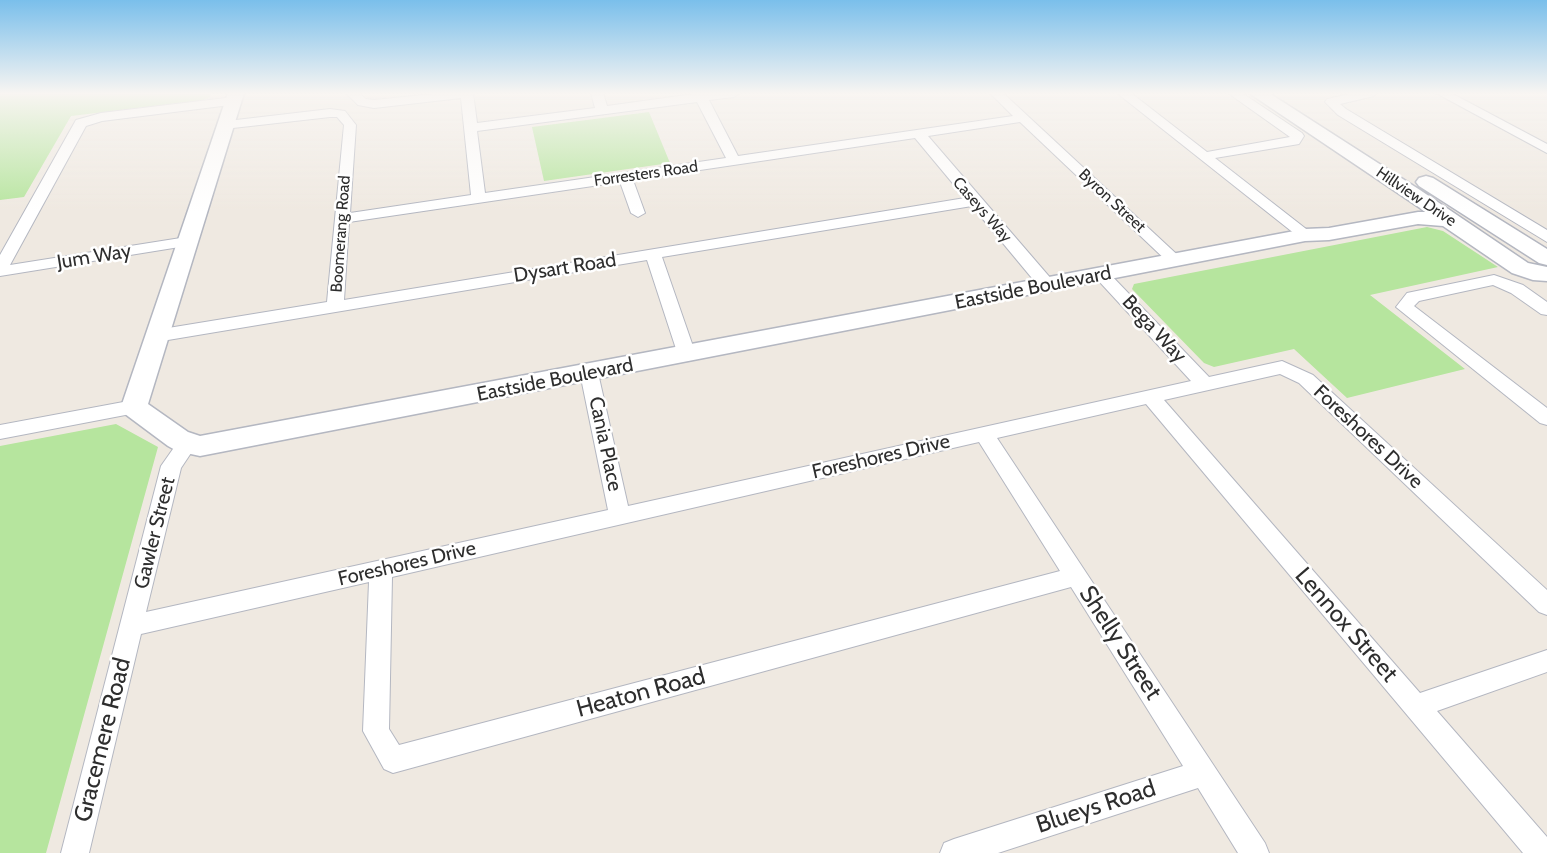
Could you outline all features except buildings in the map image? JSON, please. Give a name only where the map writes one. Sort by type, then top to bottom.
[{"type":"street","points":[[0,270],[76,133]]},
{"type":"street","points":[[134,407],[222,133]]},
{"type":"street","name":"Boomerang Road","points":[[335,307],[343,133]]},
{"type":"street","points":[[471,133],[478,198]]},
{"type":"street","points":[[719,133],[734,161]]},
{"type":"street","name":"Forresters Road","points":[[341,219],[926,133]]},
{"type":"street","name":"Byron Street","points":[[1038,133],[1176,261]]},
{"type":"street","points":[[1175,133],[1305,235]]},
{"type":"street","points":[[1205,156],[1294,141],[1297,136],[1292,133]]},
{"type":"street","name":"Hillview Drive","points":[[1318,133],[1413,194],[1520,268],[1533,273],[1547,274]]},
{"type":"street","name":"Hillview Drive","points":[[1349,133],[1547,258]]},
{"type":"street","points":[[1376,133],[1547,237]]},
{"type":"street","points":[[1517,133],[1547,149]]},
{"type":"street","name":"Caseys Way","points":[[918,134],[1047,285]]},
{"type":"street","points":[[625,177],[638,213]]},
{"type":"street","name":"Eastside Boulevard","points":[[1305,235],[1312,227],[1409,205],[1416,199],[1413,194]]},
{"type":"street","name":"Dysart Road","points":[[156,336],[974,201]]},
{"type":"street","name":"Eastside Boulevard","points":[[187,444],[225,443],[1305,235],[1329,234],[1418,218],[1447,220],[1459,226]]},
{"type":"street","points":[[0,238],[18,236]]},
{"type":"street","name":"Jum Way","points":[[0,270],[187,243]]},
{"type":"street","points":[[653,254],[687,355]]},
{"type":"street","name":"Bega Way","points":[[1102,275],[1205,384]]},
{"type":"street","points":[[1547,310],[1517,289],[1494,280],[1413,297],[1404,307],[1547,418]]},
{"type":"street","name":"Foreshores Drive","points":[[132,627],[1282,367],[1306,379],[1547,605]]},
{"type":"street","name":"Cania Place","points":[[589,373],[620,516]]},
{"type":"street","name":"Lennox Street","points":[[1149,397],[1542,853]]},
{"type":"street","points":[[0,432],[134,407],[187,444]]},
{"type":"street","name":"Shelly Street","points":[[984,434],[1255,853]]},
{"type":"street","name":"Gawler Street","points":[[132,627],[171,466],[187,444]]},
{"type":"street","name":"Heaton Road","points":[[381,570],[376,731],[393,760],[1077,576]]},
{"type":"street","name":"Gracemere Road","points":[[75,853],[132,627]]},
{"type":"street","points":[[1417,706],[1547,661]]},
{"type":"street","name":"Blueys Road","points":[[972,850],[1203,773]]},
{"type":"green space","points":[[0,133],[61,133],[24,197],[0,200]]},
{"type":"green space","points":[[533,133],[658,133],[670,163],[544,181]]},
{"type":"green space","points":[[1427,227],[1443,231],[1498,267],[1370,295],[1465,369],[1347,398],[1294,349],[1214,367],[1204,363],[1132,289],[1134,284]]},
{"type":"green space","points":[[116,424],[158,447],[46,853],[0,853],[0,446]]}]
